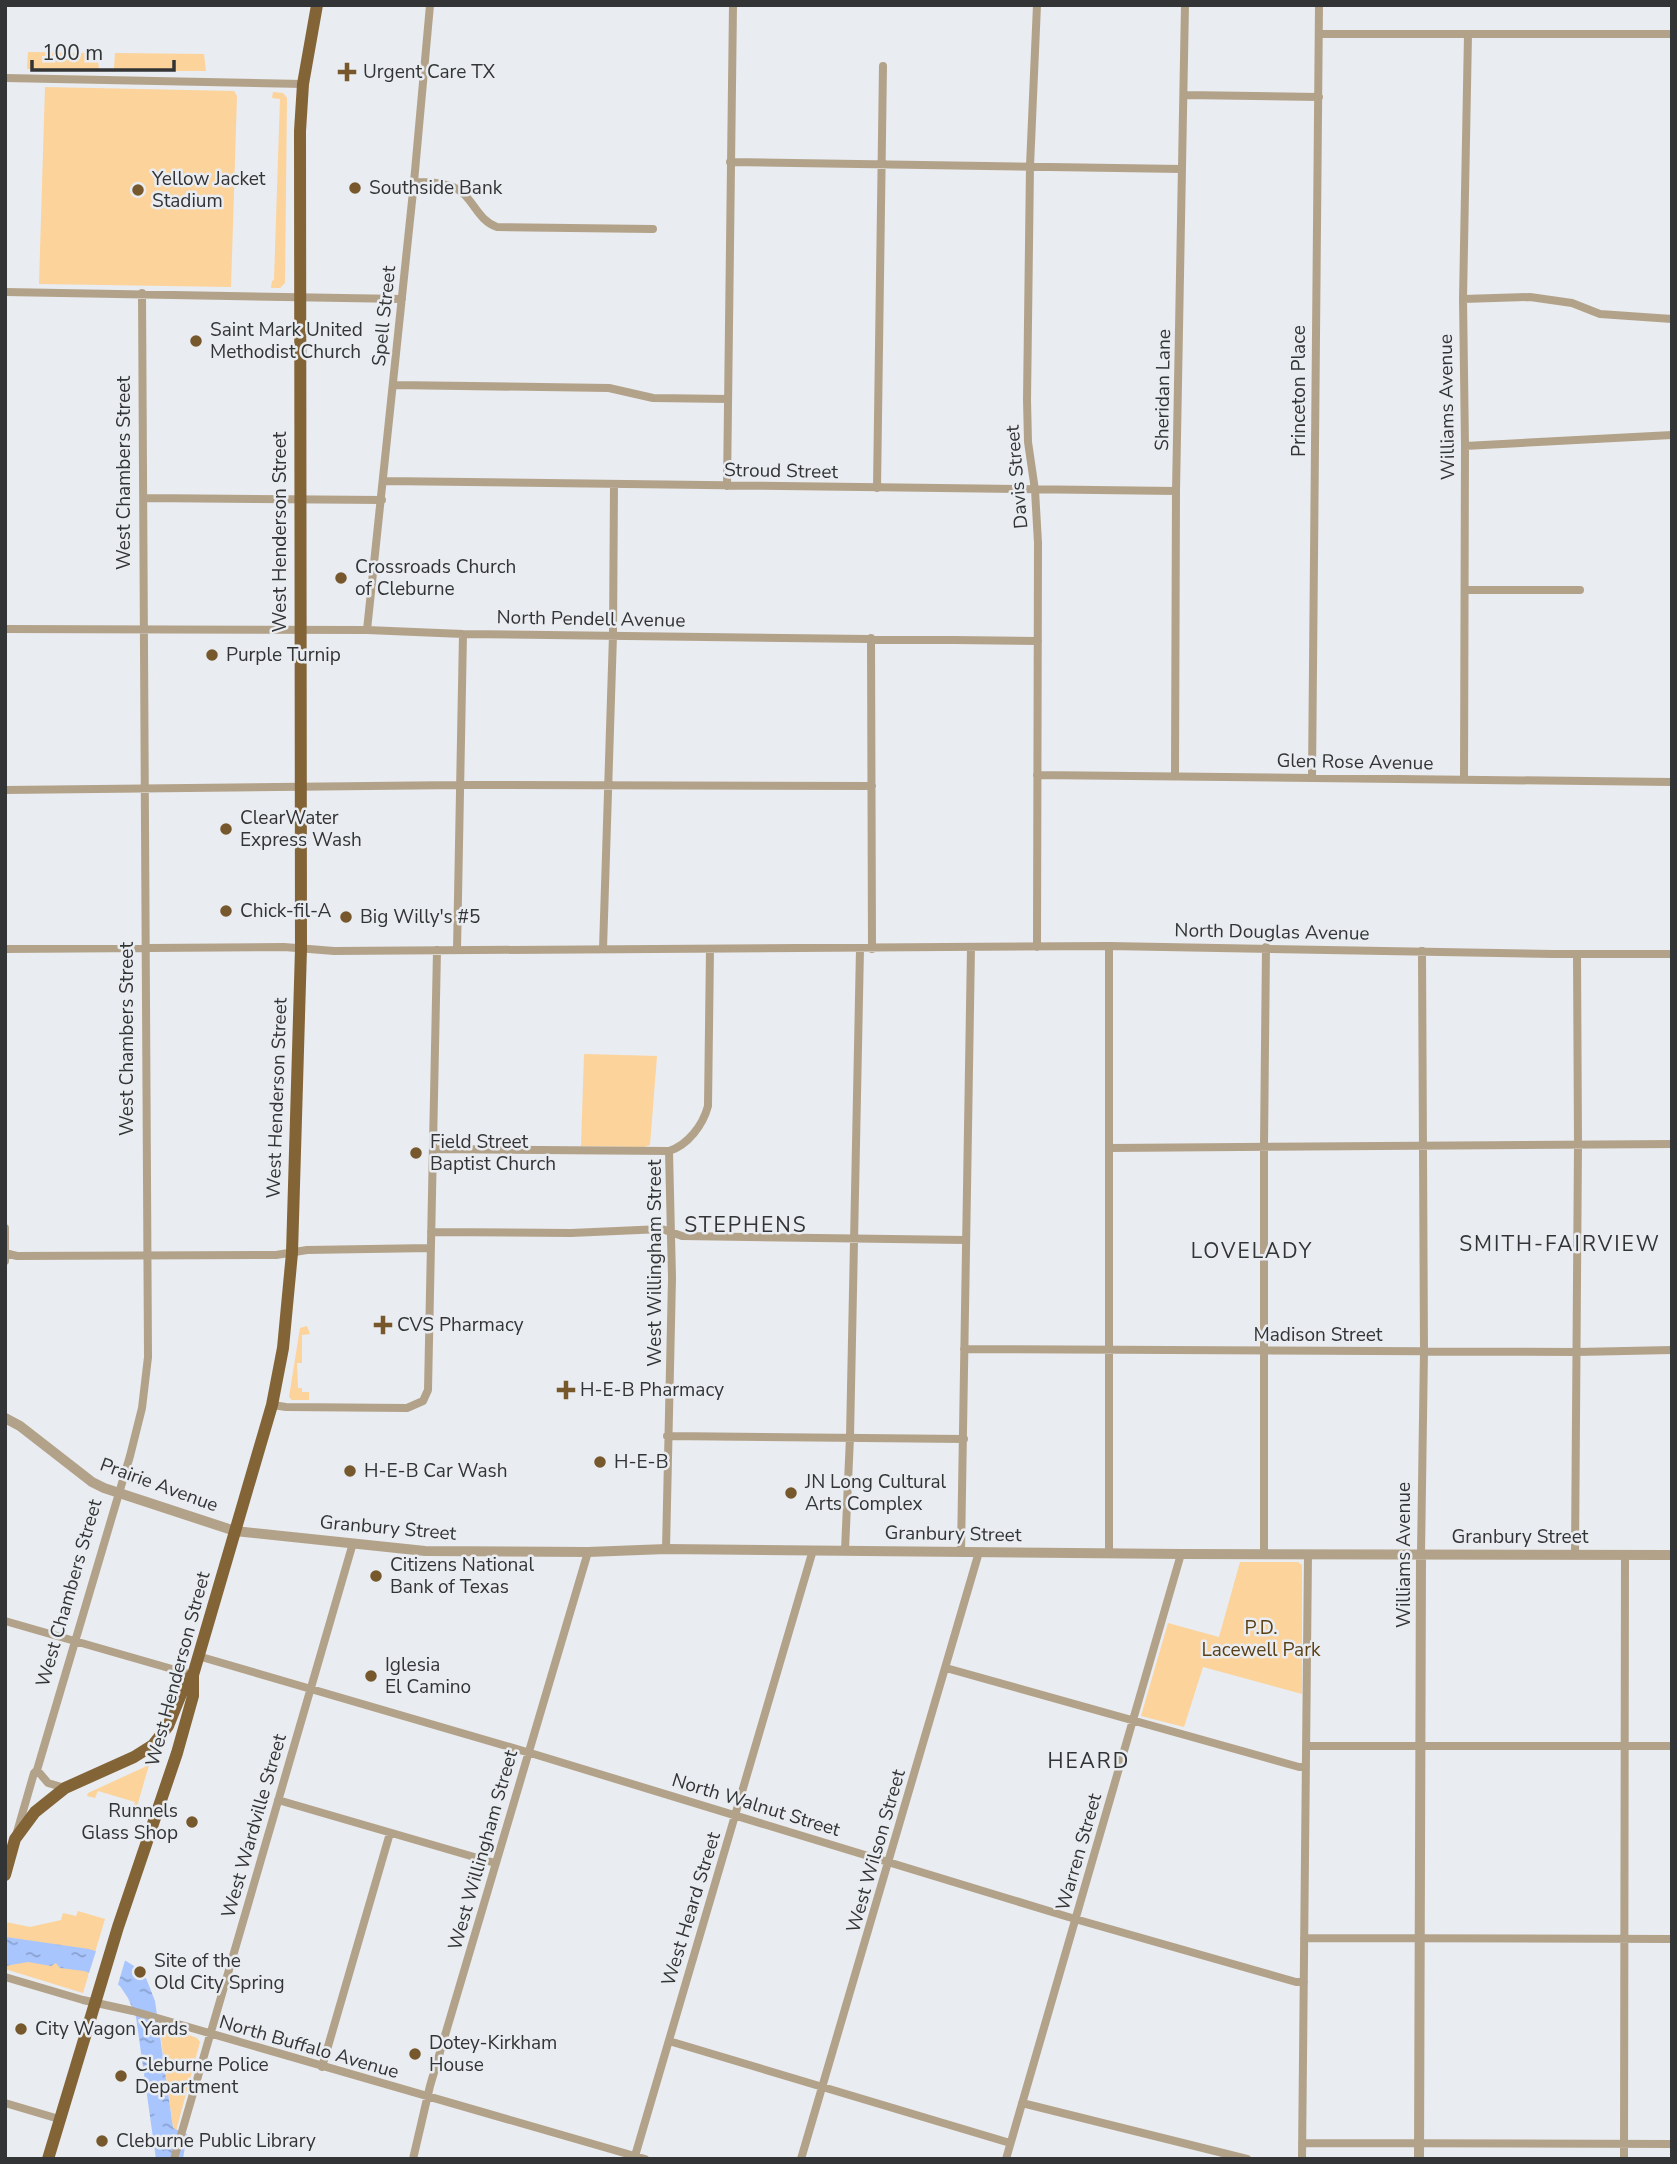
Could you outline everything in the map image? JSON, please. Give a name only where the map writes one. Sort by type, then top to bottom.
[{"type":"main road","name":"West Henderson Street","points":[[48,2159],[118,1927],[177,1753],[193,1696],[193,1675],[272,1405],[285,1339],[292,1253],[301,949],[300,145],[303,84],[317,5]]},
{"type":"main road","name":"West Chambers Street","points":[[5,1875],[15,1839],[35,1812],[65,1788],[153,1745],[168,1726],[181,1693],[193,1675]]},
{"type":"street","name":"Spell Street","points":[[368,630],[430,5]]},
{"type":"street","points":[[727,486],[733,5]]},
{"type":"street","name":"Davis Street","points":[[1037,5],[1030,166],[1028,442],[1035,490],[1038,543],[1037,947]]},
{"type":"street","name":"Sheridan Lane","points":[[1175,776],[1185,5]]},
{"type":"street","name":"Princeton Place","points":[[1312,777],[1319,5]]},
{"type":"street","points":[[1319,34],[1672,34]]},
{"type":"street","name":"Williams Avenue","points":[[1464,780],[1463,299],[1468,34]]},
{"type":"street","points":[[877,488],[883,66]]},
{"type":"street","points":[[5,78],[303,84]]},
{"type":"street","points":[[1184,94],[1319,97]]},
{"type":"street","points":[[730,162],[1182,169]]},
{"type":"street","points":[[414,182],[433,182],[454,187],[466,196],[479,216],[497,228],[653,229]]},
{"type":"street","points":[[5,292],[402,299]]},
{"type":"street","name":"West Chambers Street","points":[[15,1839],[142,1408],[148,1357],[142,293]]},
{"type":"street","points":[[1463,299],[1532,297],[1572,303],[1600,314],[1672,319]]},
{"type":"street","points":[[393,385],[609,388],[653,398],[728,399]]},
{"type":"street","points":[[1465,446],[1672,435]]},
{"type":"street","name":"Stroud Street","points":[[384,481],[1177,491]]},
{"type":"street","points":[[603,949],[613,635],[614,484]]},
{"type":"street","points":[[144,498],[382,500]]},
{"type":"street","points":[[1465,590],[1580,590]]},
{"type":"street","name":"North Pendell Avenue","points":[[5,629],[368,630],[463,634],[1038,641]]},
{"type":"street","points":[[457,950],[463,634]]},
{"type":"street","points":[[872,638],[872,949]]},
{"type":"street","name":"Glen Rose Avenue","points":[[1037,775],[1672,782]]},
{"type":"street","points":[[5,790],[460,785],[872,786]]},
{"type":"street","points":[[1109,946],[1109,1552]]},
{"type":"street","name":"North Douglas Avenue","points":[[860,949],[1109,946],[1672,954]]},
{"type":"street","points":[[961,1552],[971,947]]},
{"type":"street","points":[[1264,1554],[1266,947]]},
{"type":"street","points":[[5,949],[860,949],[850,1437],[845,1550]]},
{"type":"street","name":"West Willingham Street","points":[[666,1549],[672,1278],[669,1152],[677,1149],[698,1128],[705,1118],[708,1106],[710,949]]},
{"type":"street","points":[[272,1405],[407,1408],[423,1401],[428,1390],[437,950]]},
{"type":"street","name":"Williams Avenue","points":[[1419,2159],[1424,1351],[1422,951]]},
{"type":"street","points":[[1575,1555],[1577,954]]},
{"type":"street","points":[[1109,1147],[1672,1143]]},
{"type":"street","points":[[433,1149],[669,1152]]},
{"type":"street","points":[[5,1228],[5,1261]]},
{"type":"street","points":[[431,1232],[571,1233],[662,1229],[682,1236],[965,1240]]},
{"type":"street","points":[[5,1253],[17,1256],[148,1257],[431,1248]]},
{"type":"street","name":"Madison Street","points":[[964,1349],[1577,1352],[1672,1350]]},
{"type":"street","name":"Prairie Avenue","points":[[5,1418],[20,1426],[92,1482],[235,1531]]},
{"type":"street","points":[[667,1436],[964,1439]]},
{"type":"street","name":"Granbury Street","points":[[235,1531],[425,1551],[588,1552],[666,1549],[1672,1555]]},
{"type":"street","name":"West Wardville Street","points":[[174,2159],[353,1544]]},
{"type":"street","name":"West Heard Street","points":[[635,2156],[813,1550]]},
{"type":"street","name":"West Willingham Street","points":[[413,2159],[427,2098],[588,1552]]},
{"type":"street","name":"West Wilson Street","points":[[802,2159],[979,1552]]},
{"type":"street","name":"Warren Street","points":[[1006,2159],[1181,1554]]},
{"type":"street","points":[[1302,2159],[1308,1554]]},
{"type":"street","points":[[1624,2159],[1625,1555]]},
{"type":"street","points":[[5,1621],[193,1675]]},
{"type":"street","name":"North Walnut Street","points":[[198,1656],[736,1815],[1075,1919],[1304,1982]]},
{"type":"street","points":[[946,1668],[1306,1767]]},
{"type":"street","points":[[1306,1746],[1672,1746]]},
{"type":"street","points":[[37,1770],[48,1783],[65,1788]]},
{"type":"street","points":[[278,1800],[495,1863]]},
{"type":"street","points":[[322,2067],[390,1833]]},
{"type":"street","points":[[1304,1938],[1672,1939]]},
{"type":"street","name":"North Buffalo Avenue","points":[[5,1977],[96,1999],[210,2035],[645,2159]]},
{"type":"street","points":[[668,2041],[1010,2143]]},
{"type":"street","points":[[5,2102],[59,2119]]},
{"type":"street","points":[[1022,2103],[1247,2159]]},
{"type":"street","points":[[1302,2143],[1672,2144]]},
{"type":"green space","points":[[28,52],[97,53],[99,69],[27,69]]},
{"type":"green space","points":[[115,53],[204,54],[206,71],[116,71]]},
{"type":"green space","name":"Yellow Jacket Stadium","points":[[45,87],[234,91],[237,96],[231,287],[39,284]]},
{"type":"green space","points":[[273,92],[283,93],[287,98],[285,283],[280,288],[271,288],[274,280],[280,99],[272,98]]},
{"type":"green space","points":[[584,1054],[657,1056],[650,1145],[581,1146]]},
{"type":"green space","points":[[307,1326],[310,1334],[302,1335],[302,1363],[297,1363],[298,1388],[302,1388],[302,1392],[309,1392],[309,1400],[292,1400],[289,1397],[300,1328]]},
{"type":"green space","name":"P.D. Lacewell Park","points":[[1240,1562],[1298,1562],[1302,1565],[1302,1694],[1203,1667],[1184,1727],[1141,1716],[1168,1623],[1219,1637]]},
{"type":"green space","points":[[149,1765],[136,1810],[133,1809],[135,1802],[98,1791],[95,1798],[87,1796],[88,1793]]},
{"type":"green space","points":[[78,1911],[105,1919],[83,1993],[5,1969],[6,1922],[30,1927],[61,1920],[63,1913],[76,1916]]},
{"type":"green space","points":[[159,2024],[197,2038],[200,2042],[176,2131],[173,2128]]},
{"type":"water","points":[[6,1937],[89,1949],[126,1961],[146,1978],[155,2001],[173,2128],[187,2134],[183,2159],[156,2159],[136,2017],[120,1986],[84,1971],[60,1968],[56,1963],[51,1966],[28,1962],[5,1966]]},
{"type":"pier","points":[[97,1948],[126,1957],[117,1988],[88,1976]]},
{"type":"place","name":"Urgent Care TX","points":[[347,72]]},
{"type":"place","name":"Southside Bank","points":[[355,188]]},
{"type":"place","name":"Yellow Jacket Stadium","points":[[138,190]]},
{"type":"place","name":"Saint Mark United Methodist Church","points":[[196,341]]},
{"type":"place","name":"Crossroads Church of Cleburne","points":[[341,578]]},
{"type":"place","name":"Purple Turnip","points":[[212,655]]},
{"type":"place","name":"ClearWater Express Wash","points":[[226,829]]},
{"type":"place","name":"Chick-fil-A","points":[[226,911]]},
{"type":"place","name":"Big Willy's #5","points":[[346,917]]},
{"type":"place","name":"Field Street Baptist Church","points":[[416,1153]]},
{"type":"place","name":"CVS Pharmacy","points":[[383,1325]]},
{"type":"place","name":"H-E-B Pharmacy","points":[[566,1390]]},
{"type":"place","name":"H-E-B","points":[[600,1462]]},
{"type":"place","name":"H-E-B Car Wash","points":[[350,1471]]},
{"type":"place","name":"JN Long Cultural Arts Complex","points":[[791,1493]]},
{"type":"place","name":"Citizens National Bank of Texas","points":[[376,1576]]},
{"type":"place","name":"Iglesia El Camino","points":[[371,1676]]},
{"type":"place","name":"Runnels Glass Shop","points":[[192,1822]]},
{"type":"place","name":"Site of the Old City Spring","points":[[140,1972]]},
{"type":"place","name":"City Wagon Yards","points":[[21,2029]]},
{"type":"place","name":"Dotey-Kirkham House","points":[[415,2054]]},
{"type":"place","name":"Cleburne Police Department","points":[[121,2076]]},
{"type":"place","name":"Cleburne Public Library","points":[[102,2141]]},
{"type":"district","name":"STEPHENS","points":[[746,1225]]},
{"type":"district","name":"SMITH-FAIRVIEW","points":[[1560,1244]]},
{"type":"district","name":"LOVELADY","points":[[1252,1251]]},
{"type":"district","name":"HEARD","points":[[1089,1761]]}]
